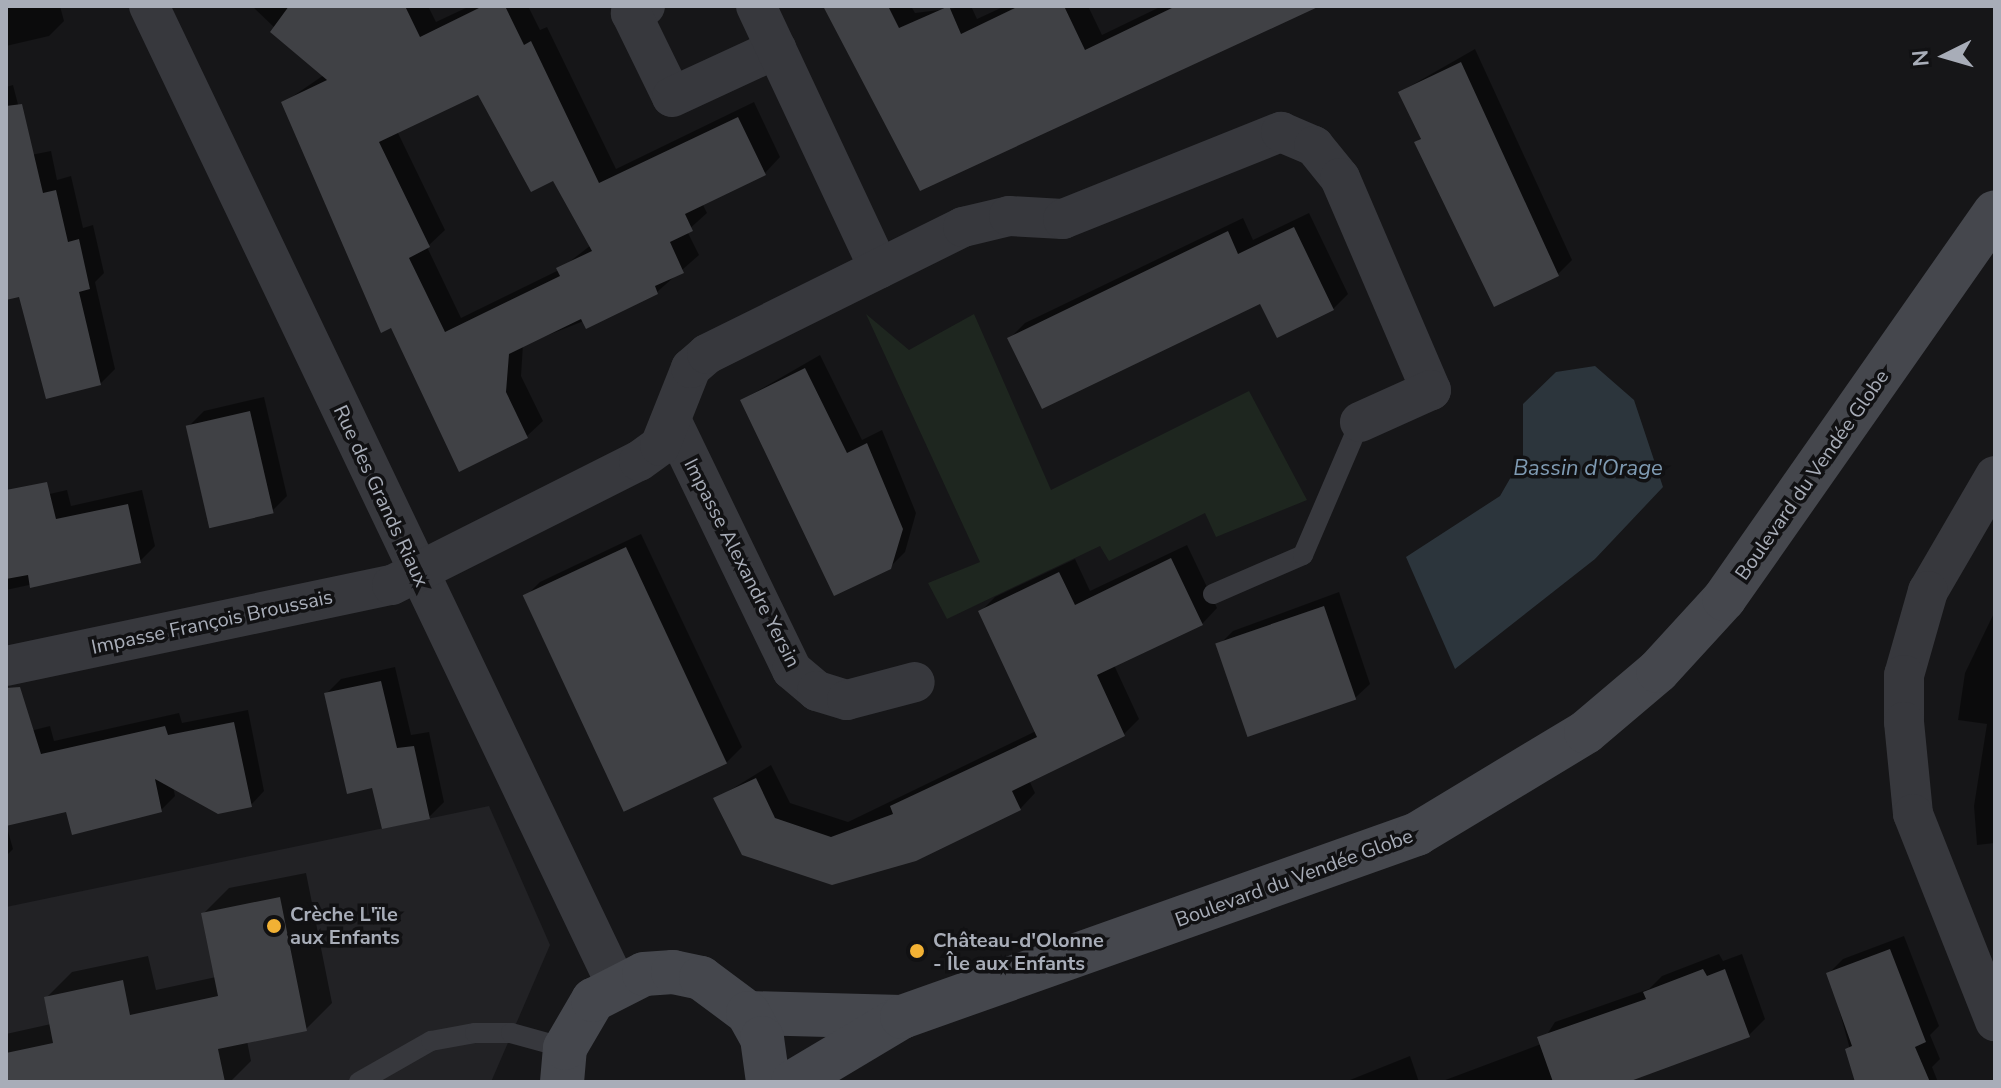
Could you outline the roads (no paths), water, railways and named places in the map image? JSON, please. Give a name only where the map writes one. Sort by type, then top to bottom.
[{"type":"main road","name":"Boulevard du Vendée Globe","points":[[793,1082],[902,1017],[1358,858],[1471,806],[1586,732],[1658,671],[1724,599],[1995,212]]},
{"type":"main road","points":[[563,1065],[593,1000],[616,984],[673,972],[701,978],[748,1013],[762,1038],[768,1082]]},
{"type":"main road","name":"Boulevard du Vendée Globe","points":[[748,1013],[902,1017]]},
{"type":"street","name":"Rue des Grands Riaux","points":[[149,6],[616,984]]},
{"type":"street","points":[[645,6],[631,13],[672,97],[776,49]]},
{"type":"street","points":[[756,6],[879,269]]},
{"type":"street","name":"Impasse Alexandre Yersin","points":[[418,574],[639,461],[673,424],[682,386],[707,354],[963,227],[1009,216],[1063,219],[1281,132],[1314,146],[1340,178],[1431,390],[1360,422]]},
{"type":"street","name":"Impasse Alexandre Yersin","points":[[673,424],[792,670],[817,691],[847,700],[915,682]]},
{"type":"street","points":[[1995,476],[1928,591],[1904,675],[1913,814],[1995,1021]]},
{"type":"street","name":"Impasse François Broussais","points":[[6,666],[418,574]]},
{"type":"lane","points":[[1213,594],[1303,555],[1360,422]]},
{"type":"lane","points":[[359,1082],[431,1041],[475,1033],[511,1033],[563,1065]]},
{"type":"water","name":"Bassin d'Orage","points":[[1595,366],[1634,400],[1663,487],[1595,559],[1455,669],[1406,557],[1500,496],[1523,456],[1523,404],[1556,372]]},
{"type":"place","name":"Crèche L'ïle aux Enfants","points":[[274,926]]},
{"type":"place","name":"Château-d'Olonne - Île aux Enfants","points":[[917,951]]}]
